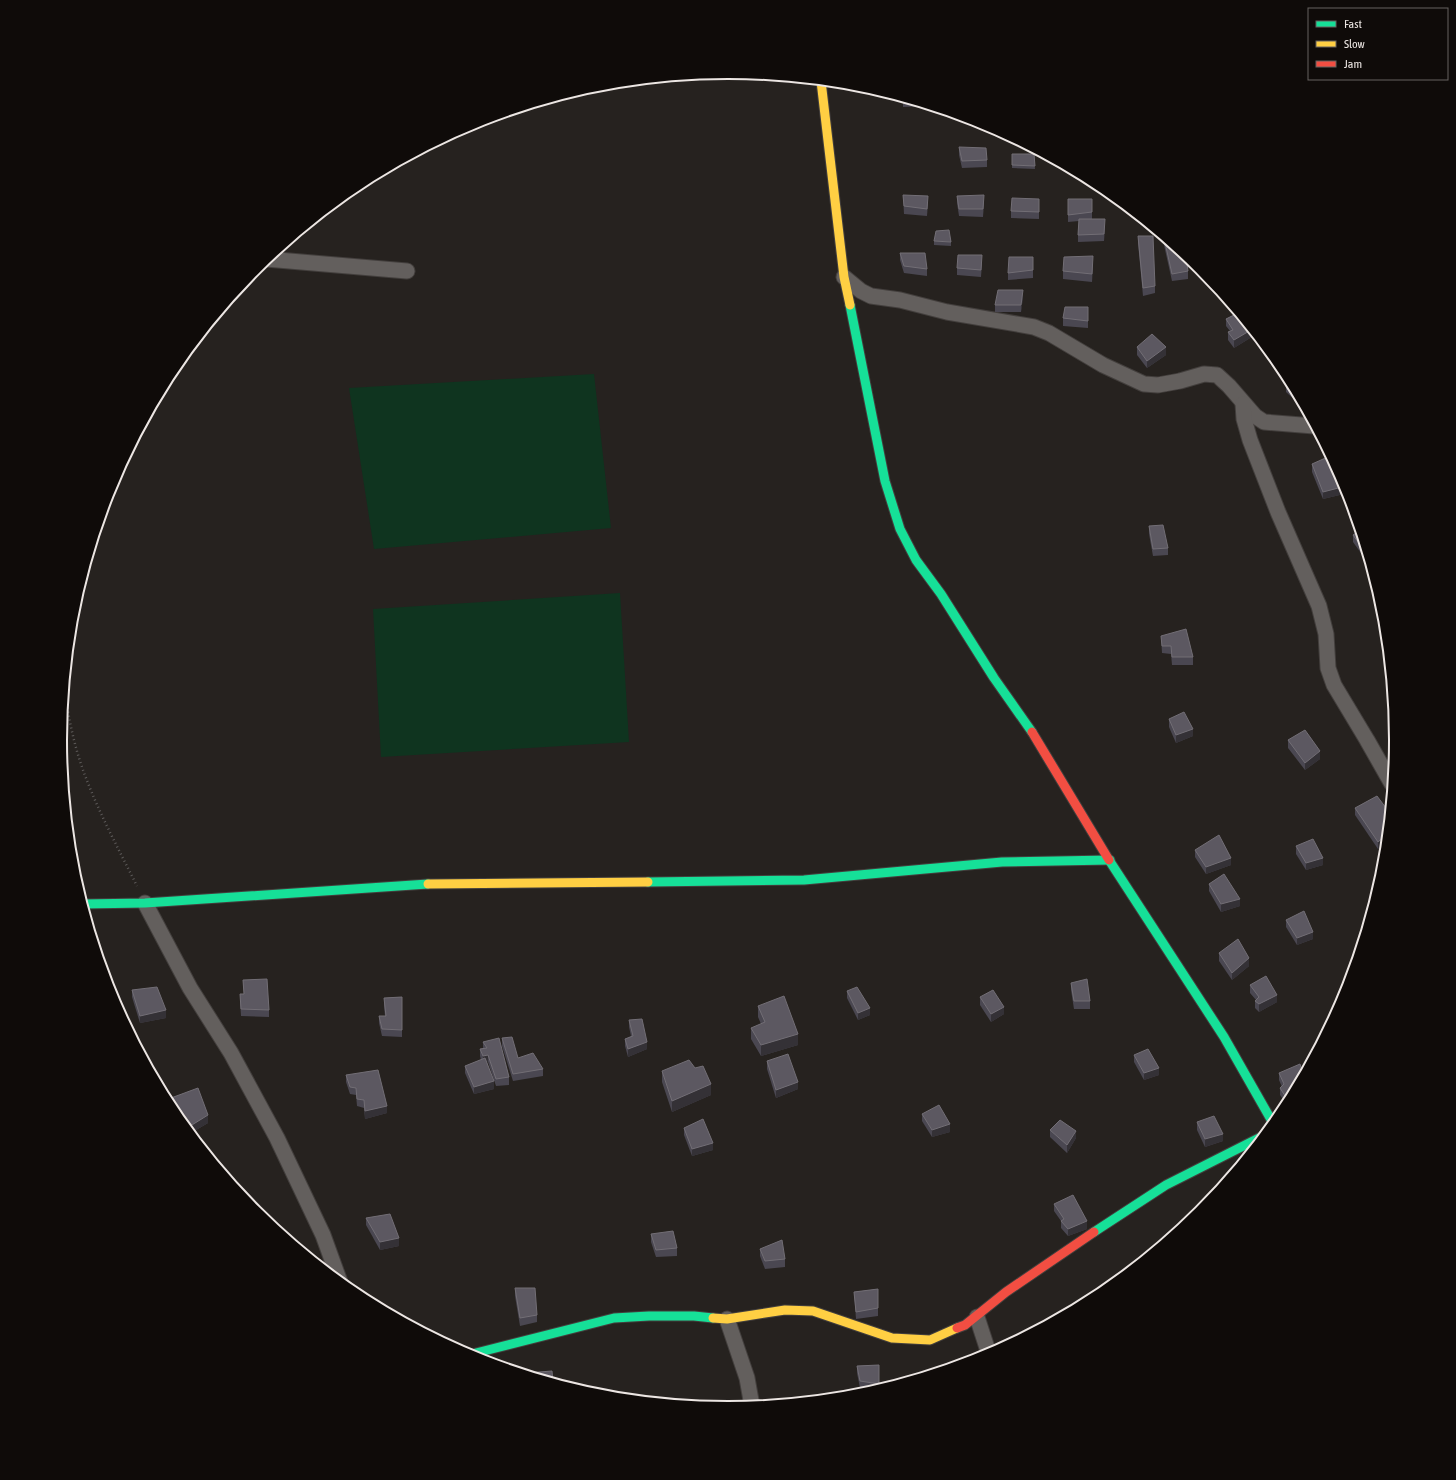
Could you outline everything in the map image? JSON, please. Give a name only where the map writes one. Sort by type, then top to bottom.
[{"type":"street","points":[[822,86],[844,277],[885,481],[900,529],[916,560],[941,594],[994,678],[1040,744],[1110,860],[1224,1037],[1270,1118]]},
{"type":"street","points":[[275,260],[406,271]]},
{"type":"street","points":[[844,277],[861,291],[871,296],[900,300],[947,312],[1034,327],[1044,331],[1103,365],[1144,384],[1158,385],[1180,381],[1204,374],[1217,375],[1229,386],[1243,404],[1255,416],[1264,422],[1309,426]]},
{"type":"street","points":[[1243,404],[1244,419],[1250,440],[1278,512],[1319,606],[1326,634],[1328,668],[1334,685],[1368,740],[1388,777]]},
{"type":"street","points":[[88,904],[145,903],[415,884],[804,880],[1002,862],[1110,860]]},
{"type":"street","points":[[145,903],[190,988],[231,1053],[277,1138],[324,1235],[337,1272]]},
{"type":"street","points":[[479,1352],[614,1318],[671,1316],[727,1319],[785,1310],[813,1311],[892,1338],[930,1340],[964,1325],[977,1317],[1006,1292],[1166,1185],[1253,1141]]},
{"type":"street","points":[[977,1317],[987,1348]]},
{"type":"street","points":[[727,1319],[747,1378],[751,1400]]},
{"type":"path","points":[[68,710],[70,726],[86,778],[145,903]]},
{"type":"green space","points":[[594,374],[611,528],[374,549],[349,388]]},
{"type":"green space","points":[[620,593],[629,742],[381,757],[373,609]]},
{"type":"building","points":[[959,147],[986,148],[987,160],[962,161]]},
{"type":"building","points":[[1012,154],[1034,155],[1035,166],[1012,165]]},
{"type":"building","points":[[903,195],[928,196],[927,209],[904,206]]},
{"type":"building","points":[[984,195],[983,209],[959,209],[957,196]]},
{"type":"building","points":[[1012,198],[1039,199],[1039,212],[1011,211]]},
{"type":"building","points":[[1068,199],[1092,199],[1092,212],[1068,215]]},
{"type":"building","points":[[1079,219],[1105,219],[1104,234],[1078,235]]},
{"type":"building","points":[[949,230],[951,242],[934,241],[936,231]]},
{"type":"building","points":[[1138,236],[1153,236],[1155,286],[1143,288]]},
{"type":"building","points":[[1165,244],[1187,266],[1188,271],[1172,274]]},
{"type":"building","points":[[900,253],[925,253],[927,269],[904,266]]},
{"type":"building","points":[[958,255],[982,255],[981,270],[957,268]]},
{"type":"building","points":[[1093,256],[1092,274],[1063,271],[1064,257]]},
{"type":"building","points":[[1009,257],[1033,257],[1033,270],[1008,273]]},
{"type":"building","points":[[998,290],[1023,290],[1021,305],[995,305]]},
{"type":"building","points":[[1065,307],[1088,307],[1088,321],[1063,318]]},
{"type":"building","points":[[1234,315],[1247,332],[1234,340],[1228,332],[1233,330],[1226,319]]},
{"type":"building","points":[[1152,334],[1166,347],[1147,361],[1137,347]]},
{"type":"building","points":[[1326,458],[1339,488],[1323,492],[1312,464]]},
{"type":"building","points":[[1163,525],[1168,548],[1153,549],[1149,526]]},
{"type":"building","points":[[1356,533],[1358,542],[1353,535]]},
{"type":"building","points":[[1186,629],[1193,657],[1172,657],[1171,646],[1162,646],[1161,636]]},
{"type":"building","points":[[1184,712],[1193,729],[1176,735],[1169,719]]},
{"type":"building","points":[[1305,730],[1320,751],[1305,763],[1288,740]]},
{"type":"building","points":[[1377,796],[1385,807],[1381,840],[1378,842],[1355,808]]},
{"type":"building","points":[[1219,835],[1231,858],[1206,867],[1195,850]]},
{"type":"building","points":[[1313,839],[1323,858],[1306,863],[1296,846]]},
{"type":"building","points":[[1224,874],[1240,899],[1221,904],[1209,884]]},
{"type":"building","points":[[1304,911],[1313,932],[1297,938],[1286,920]]},
{"type":"building","points":[[1238,939],[1249,958],[1232,973],[1219,953]]},
{"type":"building","points":[[1266,976],[1277,995],[1259,1004],[1255,1001],[1259,997],[1250,985]]},
{"type":"building","points":[[267,979],[269,1010],[241,1009],[240,994],[244,994],[243,980]]},
{"type":"building","points":[[1087,979],[1090,1001],[1074,1001],[1071,983]]},
{"type":"building","points":[[157,987],[166,1010],[140,1016],[132,990]]},
{"type":"building","points":[[857,987],[870,1008],[858,1013],[847,991]]},
{"type":"building","points":[[993,990],[1004,1007],[991,1014],[980,997]]},
{"type":"building","points":[[784,996],[798,1034],[761,1045],[751,1028],[765,1022],[758,1006]]},
{"type":"building","points":[[402,997],[402,1030],[382,1029],[379,1016],[386,1016],[384,998]]},
{"type":"building","points":[[642,1019],[647,1042],[628,1049],[625,1039],[633,1036],[629,1020]]},
{"type":"building","points":[[512,1037],[518,1058],[533,1053],[543,1069],[513,1074],[502,1038]]},
{"type":"building","points":[[499,1038],[509,1077],[496,1079],[488,1055],[483,1056],[480,1049],[487,1048],[483,1042]]},
{"type":"building","points":[[1148,1049],[1159,1068],[1144,1073],[1134,1055]]},
{"type":"building","points":[[788,1054],[798,1082],[776,1090],[767,1061]]},
{"type":"building","points":[[485,1058],[494,1081],[474,1087],[465,1066]]},
{"type":"building","points":[[689,1060],[695,1068],[703,1066],[711,1084],[672,1101],[662,1071]]},
{"type":"building","points":[[1300,1064],[1301,1068],[1285,1096],[1280,1088],[1284,1084],[1279,1073]]},
{"type":"building","points":[[378,1070],[387,1106],[365,1111],[364,1100],[357,1099],[356,1088],[350,1087],[346,1075]]},
{"type":"building","points":[[198,1088],[208,1115],[192,1125],[172,1097]]},
{"type":"building","points":[[939,1105],[950,1124],[932,1130],[922,1114]]},
{"type":"building","points":[[1214,1116],[1223,1134],[1205,1139],[1197,1122]]},
{"type":"building","points":[[703,1119],[713,1143],[692,1149],[684,1128]]},
{"type":"building","points":[[1060,1120],[1076,1131],[1067,1145],[1050,1130]]},
{"type":"building","points":[[1073,1195],[1087,1221],[1068,1229],[1061,1221],[1064,1219],[1054,1204]]},
{"type":"building","points":[[390,1214],[399,1238],[380,1242],[366,1218]]},
{"type":"building","points":[[673,1231],[677,1248],[656,1250],[651,1234]]},
{"type":"building","points":[[782,1240],[785,1259],[765,1261],[760,1249]]},
{"type":"building","points":[[515,1288],[535,1288],[537,1315],[520,1318]]},
{"type":"building","points":[[878,1289],[878,1308],[856,1312],[854,1292]]},
{"type":"building","points":[[879,1365],[879,1383],[860,1381],[857,1366]]},
{"type":"building","points":[[552,1371],[553,1377],[537,1372]]},
{"type":"traffic: fast","points":[[850,305],[885,481],[900,529],[916,560],[941,594],[994,678],[1032,732]]},
{"type":"traffic: fast","points":[[1109,860],[1224,1037],[1270,1118]]},
{"type":"traffic: fast","points":[[648,882],[804,880],[1002,862],[1110,860]]},
{"type":"traffic: fast","points":[[88,904],[145,903],[428,884]]},
{"type":"traffic: fast","points":[[1094,1232],[1166,1185],[1253,1141]]},
{"type":"traffic: fast","points":[[479,1352],[614,1318],[649,1316],[694,1316],[713,1318]]},
{"type":"traffic: slow","points":[[822,86],[844,277],[850,305]]},
{"type":"traffic: slow","points":[[428,884],[648,882]]},
{"type":"traffic: slow","points":[[713,1318],[727,1319],[785,1310],[813,1311],[892,1338],[930,1340],[957,1328]]},
{"type":"traffic: jam","points":[[1032,732],[1109,860]]},
{"type":"traffic: jam","points":[[957,1328],[965,1325],[1006,1292],[1094,1232]]}]
